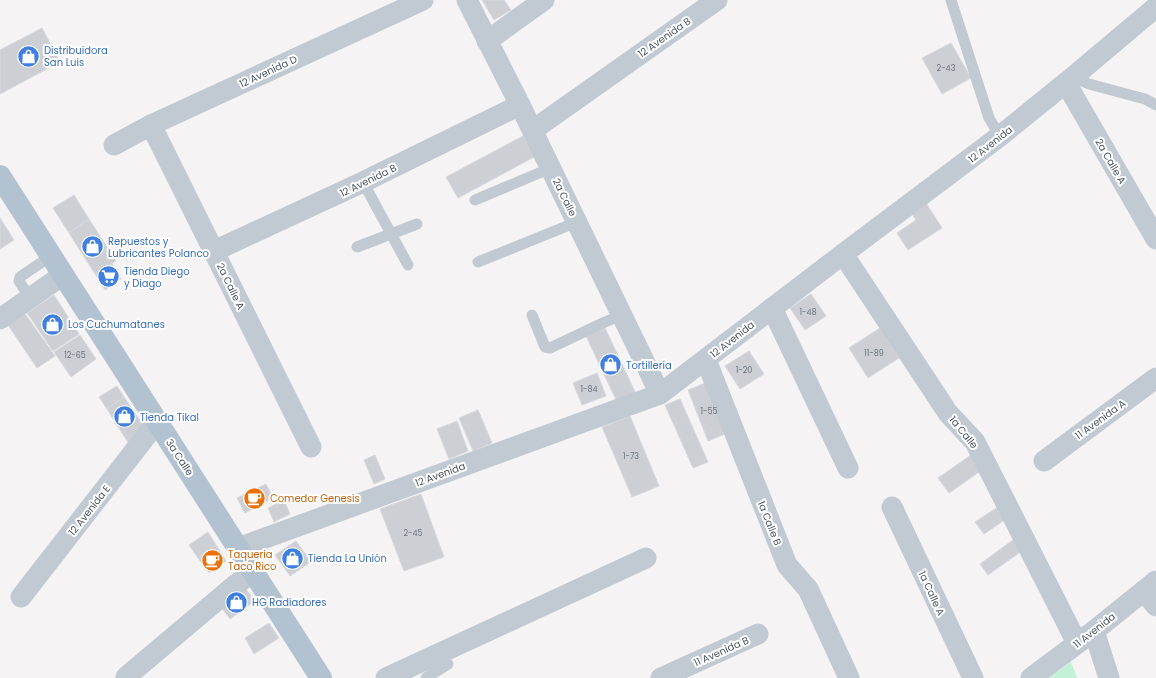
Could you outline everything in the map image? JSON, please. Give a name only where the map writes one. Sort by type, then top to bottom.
[{"type":"main road","name":"3a Calle","points":[[0,176],[321,678]]},
{"type":"street","name":"12 Avenida D","points":[[114,144],[151,125],[423,0]]},
{"type":"street","name":"2a Calle","points":[[467,0],[533,130],[660,394]]},
{"type":"street","points":[[487,41],[544,0]]},
{"type":"street","name":"12 Avenida B","points":[[533,130],[717,0]]},
{"type":"street","name":"12 Avenida","points":[[238,548],[660,394],[1000,136],[1069,80],[1151,5]]},
{"type":"street","name":"2a Calle A","points":[[1069,80],[1156,239]]},
{"type":"street","name":"12 Avenida B","points":[[214,251],[364,182],[520,105]]},
{"type":"street","name":"2a Calle A","points":[[151,125],[311,446]]},
{"type":"street","name":"1a Calle","points":[[843,254],[948,413],[975,442],[1077,644]]},
{"type":"street","points":[[0,319],[63,276]]},
{"type":"street","points":[[772,308],[848,468]]},
{"type":"street","name":"1a Calle B","points":[[706,360],[787,565],[808,589],[849,678]]},
{"type":"street","name":"11 Avenida A","points":[[1044,461],[1156,378]]},
{"type":"street","name":"12 Avenida E","points":[[21,597],[157,422]]},
{"type":"street","name":"1a Calle A","points":[[892,507],[973,678]]},
{"type":"street","points":[[386,678],[646,558]]},
{"type":"street","points":[[126,677],[234,586],[254,572]]},
{"type":"street","name":"11 Avenida","points":[[1031,678],[1094,631],[1152,593]]},
{"type":"street","points":[[1094,631],[1109,678]]},
{"type":"street","name":"11 Avenida B","points":[[661,678],[758,634]]},
{"type":"lane","points":[[951,0],[989,118],[1000,136]]},
{"type":"lane","points":[[1069,80],[1145,99],[1156,105]]},
{"type":"lane","points":[[475,200],[551,168]]},
{"type":"lane","points":[[364,182],[408,265]]},
{"type":"lane","points":[[478,262],[577,222]]},
{"type":"lane","points":[[357,247],[417,224]]},
{"type":"lane","points":[[30,298],[19,279],[51,256]]},
{"type":"lane","points":[[532,315],[545,347],[550,348],[622,315]]},
{"type":"lane","points":[[426,678],[448,664]]},
{"type":"green space","points":[[1071,662],[1077,678],[1049,678]]},
{"type":"building","points":[[482,0],[504,0],[511,10],[494,20]]},
{"type":"building","name":"Distribuidora San Luis","points":[[42,28],[60,62],[0,94],[0,50]]},
{"type":"building","points":[[951,43],[971,78],[942,94],[922,58]]},
{"type":"building","points":[[523,136],[534,157],[458,198],[446,177]]},
{"type":"building","points":[[74,195],[89,219],[69,233],[53,208]]},
{"type":"building","points":[[924,200],[942,228],[908,250],[897,233],[916,220],[909,209]]},
{"type":"building","points":[[0,218],[14,240],[0,249]]},
{"type":"building","name":"Repuestos y Lubricantes Polanco","points":[[89,219],[116,261],[95,274],[69,233]]},
{"type":"building","name":"Tienda Diego y Diago","points":[[112,264],[121,279],[105,290],[95,274]]},
{"type":"building","points":[[811,294],[826,316],[805,330],[790,308]]},
{"type":"building","name":"Los Cuchumatanes","points":[[54,295],[79,334],[53,351],[27,313]]},
{"type":"building","points":[[25,314],[55,356],[37,368],[8,325]]},
{"type":"building","name":"Tortillería","points":[[605,328],[636,394],[617,402],[586,336]]},
{"type":"building","points":[[880,328],[899,358],[868,378],[849,348]]},
{"type":"building","points":[[80,335],[96,359],[71,377],[54,352]]},
{"type":"building","points":[[749,351],[764,374],[740,389],[725,366]]},
{"type":"building","points":[[597,373],[606,396],[582,405],[573,383]]},
{"type":"building","points":[[710,381],[730,432],[708,441],[688,390]]},
{"type":"building","points":[[117,386],[124,397],[107,409],[99,397]]},
{"type":"building","name":"Tienda Tikal","points":[[124,397],[143,425],[129,444],[107,409]]},
{"type":"building","points":[[680,399],[708,462],[693,468],[665,405]]},
{"type":"building","points":[[478,410],[492,443],[473,451],[459,418]]},
{"type":"building","points":[[630,416],[659,486],[632,497],[602,427]]},
{"type":"building","points":[[457,421],[468,451],[449,459],[437,429]]},
{"type":"building","points":[[375,455],[385,479],[374,484],[364,460]]},
{"type":"building","points":[[971,455],[982,470],[949,493],[938,478]]},
{"type":"building","name":"Comedor Genesis","points":[[266,484],[273,498],[245,513],[237,498]]},
{"type":"building","points":[[421,494],[444,557],[404,571],[380,509]]},
{"type":"building","points":[[284,500],[290,514],[274,522],[268,508]]},
{"type":"building","points":[[1001,505],[1009,517],[984,534],[975,522]]},
{"type":"building","points":[[208,532],[216,545],[198,558],[189,545]]},
{"type":"building","points":[[1017,537],[1026,548],[988,575],[980,564]]},
{"type":"building","name":"Tienda La Unión","points":[[296,541],[311,562],[290,576],[275,555]]},
{"type":"building","name":"Taqueria Taco Rico","points":[[216,545],[226,561],[209,573],[198,558]]},
{"type":"building","name":"HG Radiadores","points":[[243,585],[255,601],[230,619],[218,603]]},
{"type":"building","points":[[269,623],[279,638],[254,654],[245,638]]},
{"type":"place","name":"Distribuidora San Luis","points":[[28,56]]},
{"type":"place","name":"Repuestos y Lubricantes Polanco","points":[[92,247]]},
{"type":"place","name":"Tienda Diego y Diago","points":[[108,277]]},
{"type":"place","name":"Los Cuchumatanes","points":[[53,324]]},
{"type":"place","name":"Tortillería","points":[[611,365]]},
{"type":"place","name":"Tienda Tikal","points":[[125,417]]},
{"type":"place","name":"Comedor Genesis","points":[[255,498]]},
{"type":"place","name":"Tienda La Unión","points":[[293,558]]},
{"type":"place","name":"Taqueria Taco Rico","points":[[212,560]]},
{"type":"place","name":"HG Radiadores","points":[[237,602]]}]
